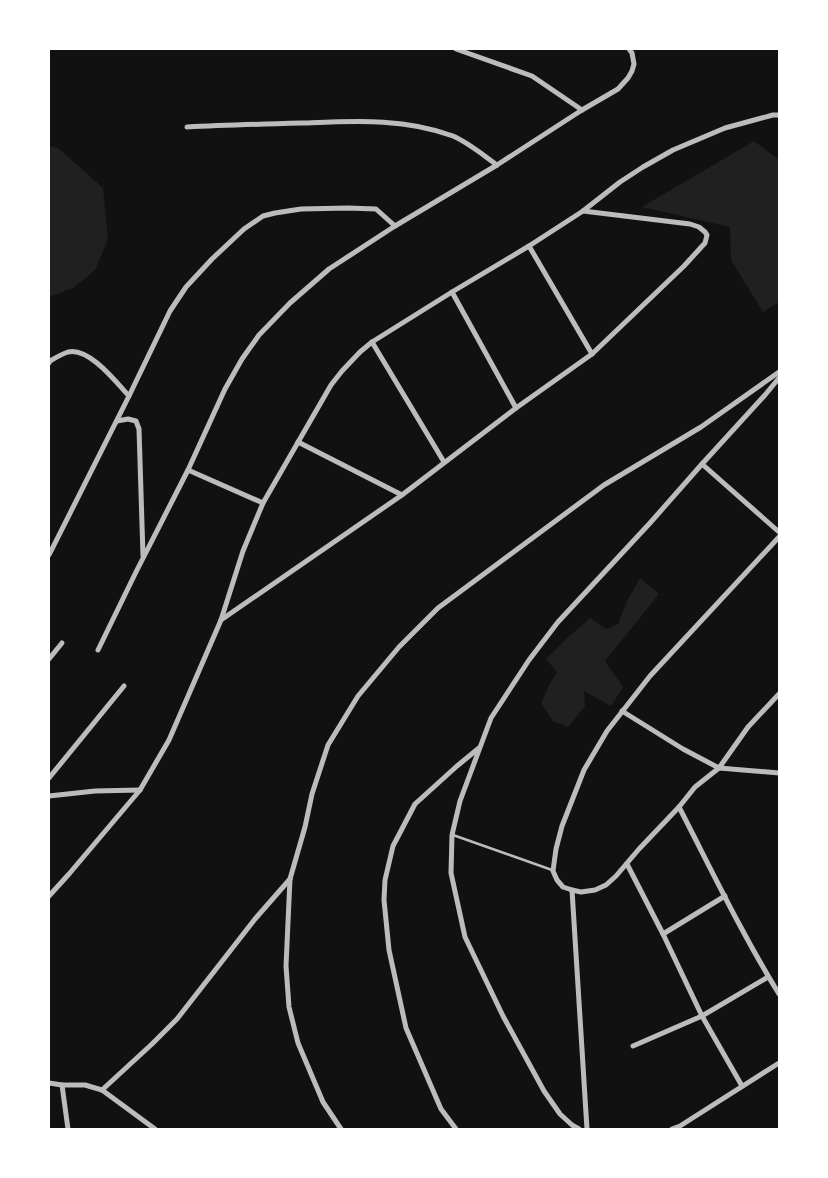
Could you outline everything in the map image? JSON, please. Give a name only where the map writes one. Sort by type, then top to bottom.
[{"type":"street","points":[[456,49],[532,76],[582,110]]},
{"type":"street","points":[[98,650],[188,470],[225,389],[242,359],[259,335],[290,303],[329,269],[618,88],[628,78],[634,64],[632,53],[629,49]]},
{"type":"street","points":[[49,896],[140,790],[169,740],[221,620],[243,551],[263,503],[331,386],[354,358],[372,342],[583,211],[620,182],[643,167],[673,150],[725,128],[779,115]]},
{"type":"street","points":[[187,127],[361,121],[396,122],[454,136],[497,165]]},
{"type":"street","points":[[49,555],[130,396],[170,311],[186,287],[212,259],[244,229],[263,216],[275,213],[301,209],[376,209],[395,226]]},
{"type":"street","points":[[221,620],[402,495],[516,408],[592,354],[684,266],[705,243],[707,235],[699,227],[690,224],[583,211]]},
{"type":"street","points":[[529,246],[592,354]]},
{"type":"street","points":[[452,292],[516,408]]},
{"type":"street","points":[[372,342],[444,462]]},
{"type":"street","points":[[49,363],[69,352],[82,353],[98,364],[130,396]]},
{"type":"street","points":[[341,1129],[323,1102],[298,1043],[289,1007],[286,966],[290,879],[312,794],[328,745],[358,696],[399,646],[438,608],[604,485],[701,427],[779,372]]},
{"type":"street","points":[[579,1129],[560,1114],[544,1092],[503,1016],[465,937],[451,872],[452,835],[460,801],[491,718],[558,622],[650,523],[779,378]]},
{"type":"street","points":[[117,420],[128,419],[136,422],[139,429],[143,557]]},
{"type":"street","points":[[298,442],[402,495]]},
{"type":"street","points":[[702,464],[779,532]]},
{"type":"street","points":[[188,470],[263,503]]},
{"type":"street","points":[[779,537],[650,676],[606,731],[584,770],[562,826],[553,871],[563,887],[581,892],[589,892],[606,885],[695,787],[719,768],[748,726],[779,694]]},
{"type":"street","points":[[49,659],[62,643]]},
{"type":"street","points":[[49,778],[124,686]]},
{"type":"street","points":[[622,711],[683,749],[719,768],[779,773]]},
{"type":"street","points":[[456,1129],[441,1109],[406,1028],[389,950],[384,890],[393,846],[415,804],[480,747]]},
{"type":"street","points":[[49,796],[95,791],[140,790]]},
{"type":"street","points":[[679,806],[768,977],[779,994]]},
{"type":"street","points":[[627,864],[702,1016],[742,1086]]},
{"type":"street","points":[[102,1090],[176,1019],[255,919],[290,879]]},
{"type":"street","points":[[572,890],[587,1129]]},
{"type":"street","points":[[663,934],[725,896]]},
{"type":"street","points":[[633,1046],[702,1016],[768,977]]},
{"type":"street","points":[[672,1129],[680,1126],[779,1063]]},
{"type":"street","points":[[49,1083],[85,1085],[102,1090],[155,1129]]},
{"type":"street","points":[[62,1085],[68,1129]]},
{"type":"lane","points":[[452,835],[553,871]]},
{"type":"shaded area","points":[[754,141],[779,160],[779,302],[763,312],[731,260],[730,227],[642,207]]},
{"type":"shaded area","points":[[49,146],[58,148],[103,188],[108,239],[95,270],[73,288],[49,297]]},
{"type":"shaded area","points":[[640,578],[659,594],[605,661],[623,687],[611,706],[584,691],[585,706],[568,727],[553,721],[541,703],[557,672],[546,659],[590,618],[606,629],[618,624],[626,603]]}]
